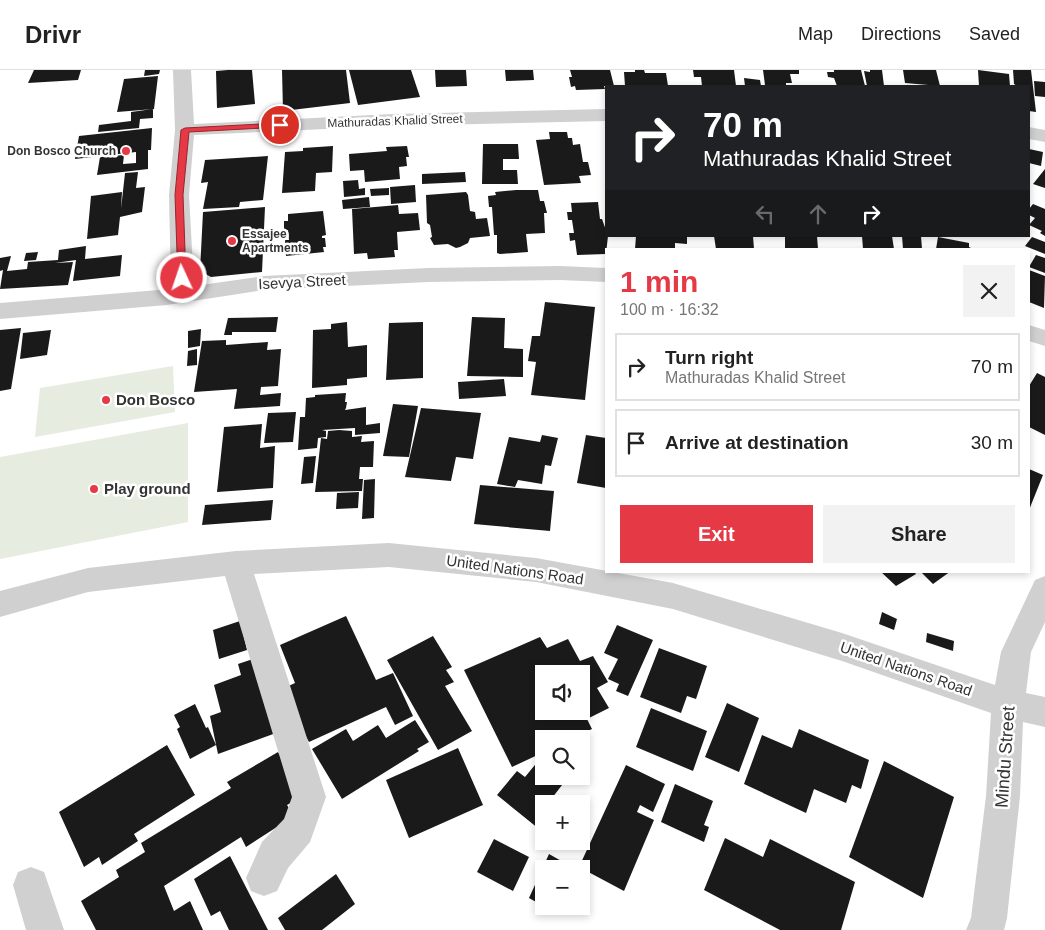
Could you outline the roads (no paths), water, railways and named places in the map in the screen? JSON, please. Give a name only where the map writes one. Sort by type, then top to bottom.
[{"type":"street","points":[[182,70],[185,130],[179,195],[183,295]]},
{"type":"street","name":"Mathuradas Khalid Street","points":[[185,130],[393,120],[605,115]]},
{"type":"street","points":[[1030,133],[1045,136]]},
{"type":"street","name":"Isevya Street","points":[[0,311],[183,295],[264,283],[428,275],[560,273],[605,275]]},
{"type":"street","points":[[1030,333],[1045,338]]},
{"type":"street","name":"United Nations Road","points":[[0,604],[88,580],[236,563],[389,555],[536,570],[673,596],[842,647],[1008,704],[1045,712]]},
{"type":"street","points":[[236,563],[254,628],[309,797],[298,830],[275,855],[264,878]]},
{"type":"street","name":"Mindu Street","points":[[985,930],[989,918],[1003,796],[1008,704],[1016,652],[1045,590]]},
{"type":"street","points":[[31,885],[45,930]]},
{"type":"place","name":"Don Bosco Church","points":[[126,151]]},
{"type":"place","name":"Essajee Apartments","points":[[232,241]]},
{"type":"place","name":"Don Bosco","points":[[106,400]]},
{"type":"place","name":"Play ground","points":[[94,489]]}]
